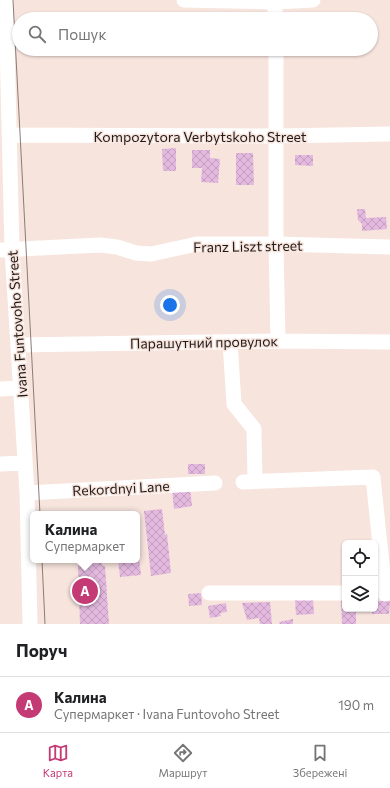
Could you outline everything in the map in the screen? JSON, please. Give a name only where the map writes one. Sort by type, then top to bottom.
[{"type":"street","name":"Ivana Funtovoho Street","points":[[6,0],[6,250],[18,345],[21,388],[27,493],[30,624]]},
{"type":"street","points":[[184,0],[313,0]]},
{"type":"street","points":[[275,1],[275,12]]},
{"type":"street","points":[[276,56],[276,244],[278,341]]},
{"type":"street","name":"Kompozytora Verbytskoho Street","points":[[6,129],[277,136],[390,134]]},
{"type":"street","name":"Franz Liszt street","points":[[6,250],[100,245],[118,247],[136,253],[151,254],[180,249],[197,244],[276,244],[390,247]]},
{"type":"street","name":"Парашутний провулок","points":[[18,345],[278,341],[390,342]]},
{"type":"street","points":[[230,342],[234,404],[254,429],[249,482],[373,477],[383,594]]},
{"type":"street","points":[[0,389],[21,388]]},
{"type":"street","points":[[0,464],[25,463]]},
{"type":"street","name":"Rekordnyi Lane","points":[[27,493],[216,483]]},
{"type":"street","points":[[209,593],[342,594]]},
{"type":"building","points":[[176,148],[176,171],[163,171],[162,149]]},
{"type":"building","points":[[192,150],[210,150],[210,158],[220,159],[218,183],[201,182],[202,168],[192,168]]},
{"type":"building","points":[[236,153],[253,153],[254,185],[236,185]]},
{"type":"building","points":[[295,155],[313,155],[313,166],[295,165]]},
{"type":"building","points":[[357,209],[365,209],[366,218],[386,217],[387,229],[362,231],[362,224],[358,220]]},
{"type":"building","points":[[188,464],[205,464],[205,474],[188,474]]},
{"type":"building","points":[[190,488],[192,506],[174,509],[172,490]]},
{"type":"building","points":[[162,509],[165,535],[167,534],[171,573],[151,576],[144,511]]},
{"type":"building","points":[[102,563],[102,565],[105,566],[109,624],[80,624],[78,565]]},
{"type":"building","points":[[118,563],[140,563],[141,575],[120,577]]},
{"type":"building","points":[[201,593],[202,605],[189,606],[188,594]]},
{"type":"building","points":[[313,599],[314,614],[296,615],[295,600]]},
{"type":"building","points":[[341,600],[342,612],[356,612],[356,624],[342,624]]},
{"type":"building","points":[[378,601],[390,601],[389,614],[372,614],[372,612],[378,612]]},
{"type":"building","points":[[270,602],[272,624],[260,624],[259,618],[247,620],[242,603]]},
{"type":"building","points":[[226,603],[227,612],[220,613],[221,616],[210,618],[208,606]]},
{"type":"building","points":[[293,619],[293,624],[280,624],[279,622]]},
{"type":"tram line","points":[[13,0],[14,12]]},
{"type":"tram line","points":[[16,56],[40,511]]},
{"type":"tram line","points":[[42,563],[45,624]]},
{"type":"place","name":"Калина","points":[[85,591]]}]
